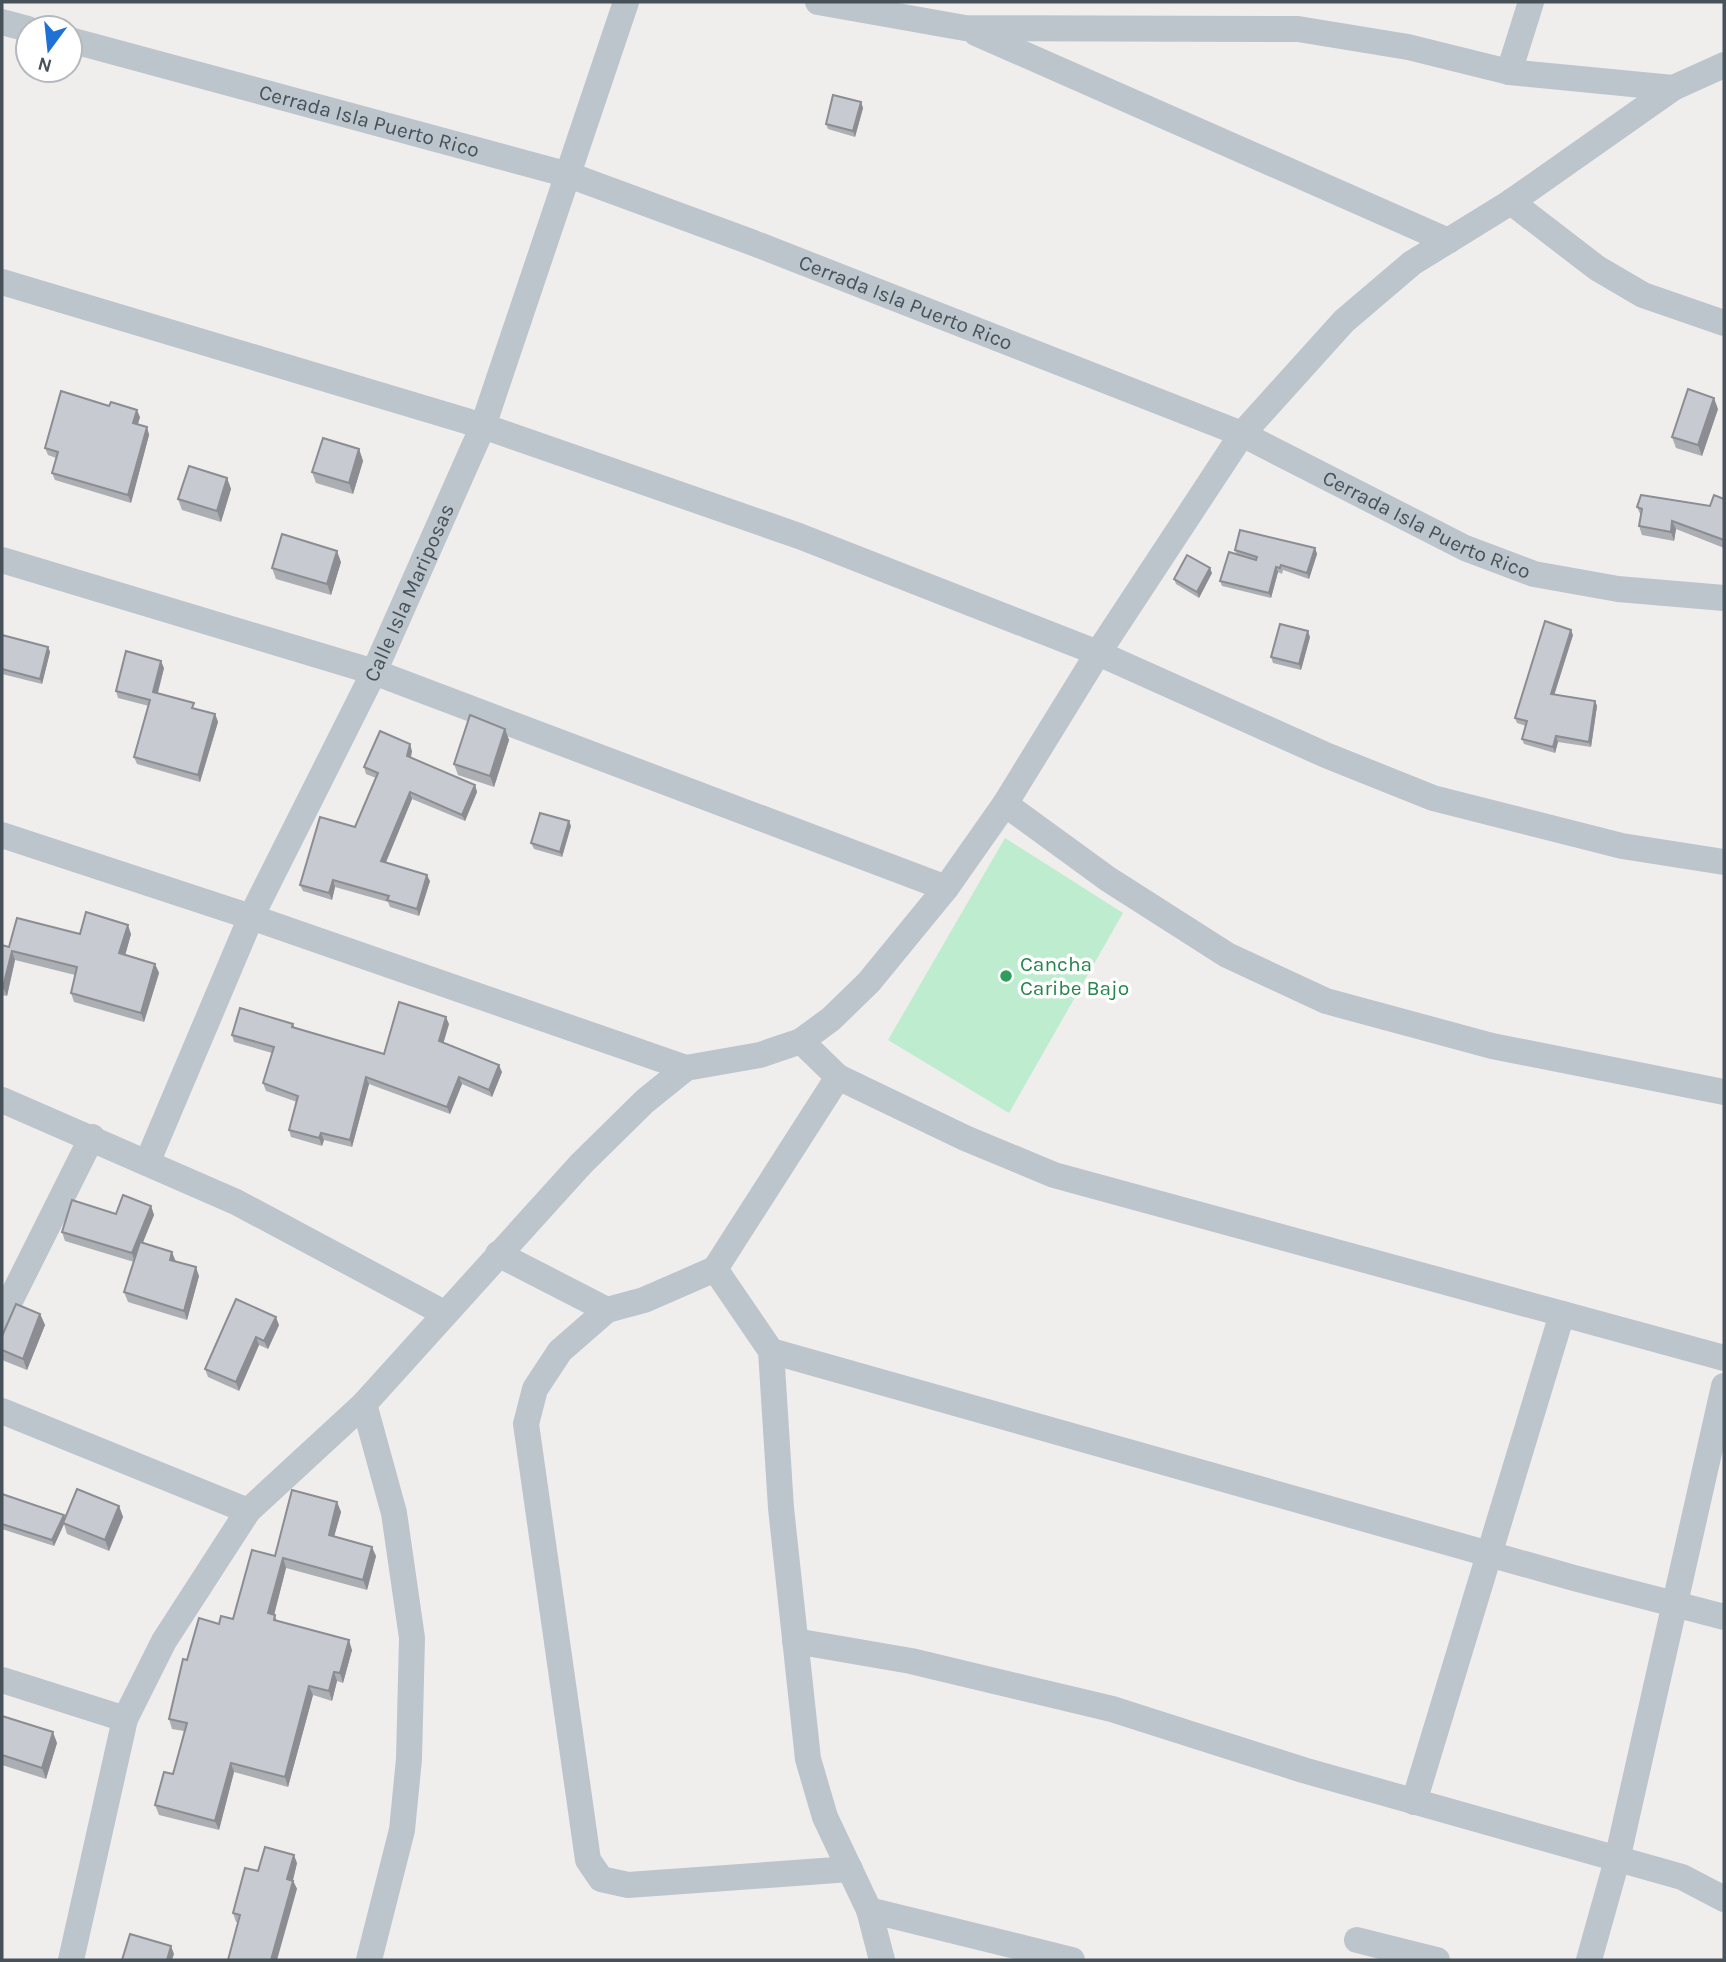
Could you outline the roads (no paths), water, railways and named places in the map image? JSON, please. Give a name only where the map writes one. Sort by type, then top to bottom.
[{"type":"street","name":"Calle Isla Mariposas","points":[[147,1163],[251,917],[374,672],[483,426],[626,2]]},
{"type":"street","points":[[818,2],[965,28],[1298,29],[1408,47],[1509,72],[1673,88]]},
{"type":"street","points":[[1509,72],[1531,2]]},
{"type":"street","points":[[965,28],[1448,242]]},
{"type":"street","name":"Cerrada Isla Puerto Rico","points":[[84,44],[569,175],[751,242],[1242,434],[1465,548],[1534,574],[1618,589],[1724,598]]},
{"type":"street","points":[[71,1960],[125,1719],[164,1641],[248,1511],[364,1404],[581,1164],[645,1101],[686,1068],[760,1055],[801,1041],[831,1019],[869,982],[946,888],[1005,804],[1098,653],[1242,434],[1344,321],[1412,263],[1511,202],[1673,88],[1724,65]]},
{"type":"street","points":[[1511,202],[1597,268],[1643,295],[1724,323]]},
{"type":"street","points":[[2,282],[483,426],[799,536],[1098,653],[1328,756],[1433,798],[1622,846],[1724,862]]},
{"type":"street","points":[[2,560],[374,672],[946,888]]},
{"type":"street","points":[[1005,804],[1108,879],[1227,955],[1326,1001],[1492,1046],[1724,1092]]},
{"type":"street","points":[[2,835],[251,917],[686,1068]]},
{"type":"street","points":[[801,1041],[838,1077],[965,1138],[1054,1175],[1724,1359]]},
{"type":"street","points":[[838,1077],[715,1269],[645,1300],[607,1310],[560,1351],[535,1389],[526,1424],[588,1860],[601,1879],[628,1885],[850,1869]]},
{"type":"street","points":[[2,1100],[236,1202],[444,1313]]},
{"type":"street","points":[[2,1317],[92,1137]]},
{"type":"street","points":[[498,1254],[607,1310]]},
{"type":"street","points":[[715,1269],[771,1351],[781,1508],[808,1759],[825,1817],[869,1910],[882,1960]]},
{"type":"street","points":[[1413,1802],[1562,1314]]},
{"type":"street","points":[[771,1351],[1488,1554],[1724,1617]]},
{"type":"street","points":[[1589,1960],[1618,1860],[1724,1386]]},
{"type":"street","points":[[364,1404],[394,1513],[412,1638],[409,1759],[401,1830],[369,1960]]},
{"type":"street","points":[[2,1411],[248,1511]]},
{"type":"street","points":[[795,1641],[911,1661],[1112,1709],[1413,1802],[1682,1877],[1724,1899]]},
{"type":"street","points":[[2,1680],[125,1719]]},
{"type":"street","points":[[869,1910],[1072,1960]]},
{"type":"street","points":[[1357,1940],[1437,1960]]},
{"type":"place","name":"Cancha Caribe Bajo","points":[[1006,976]]}]
